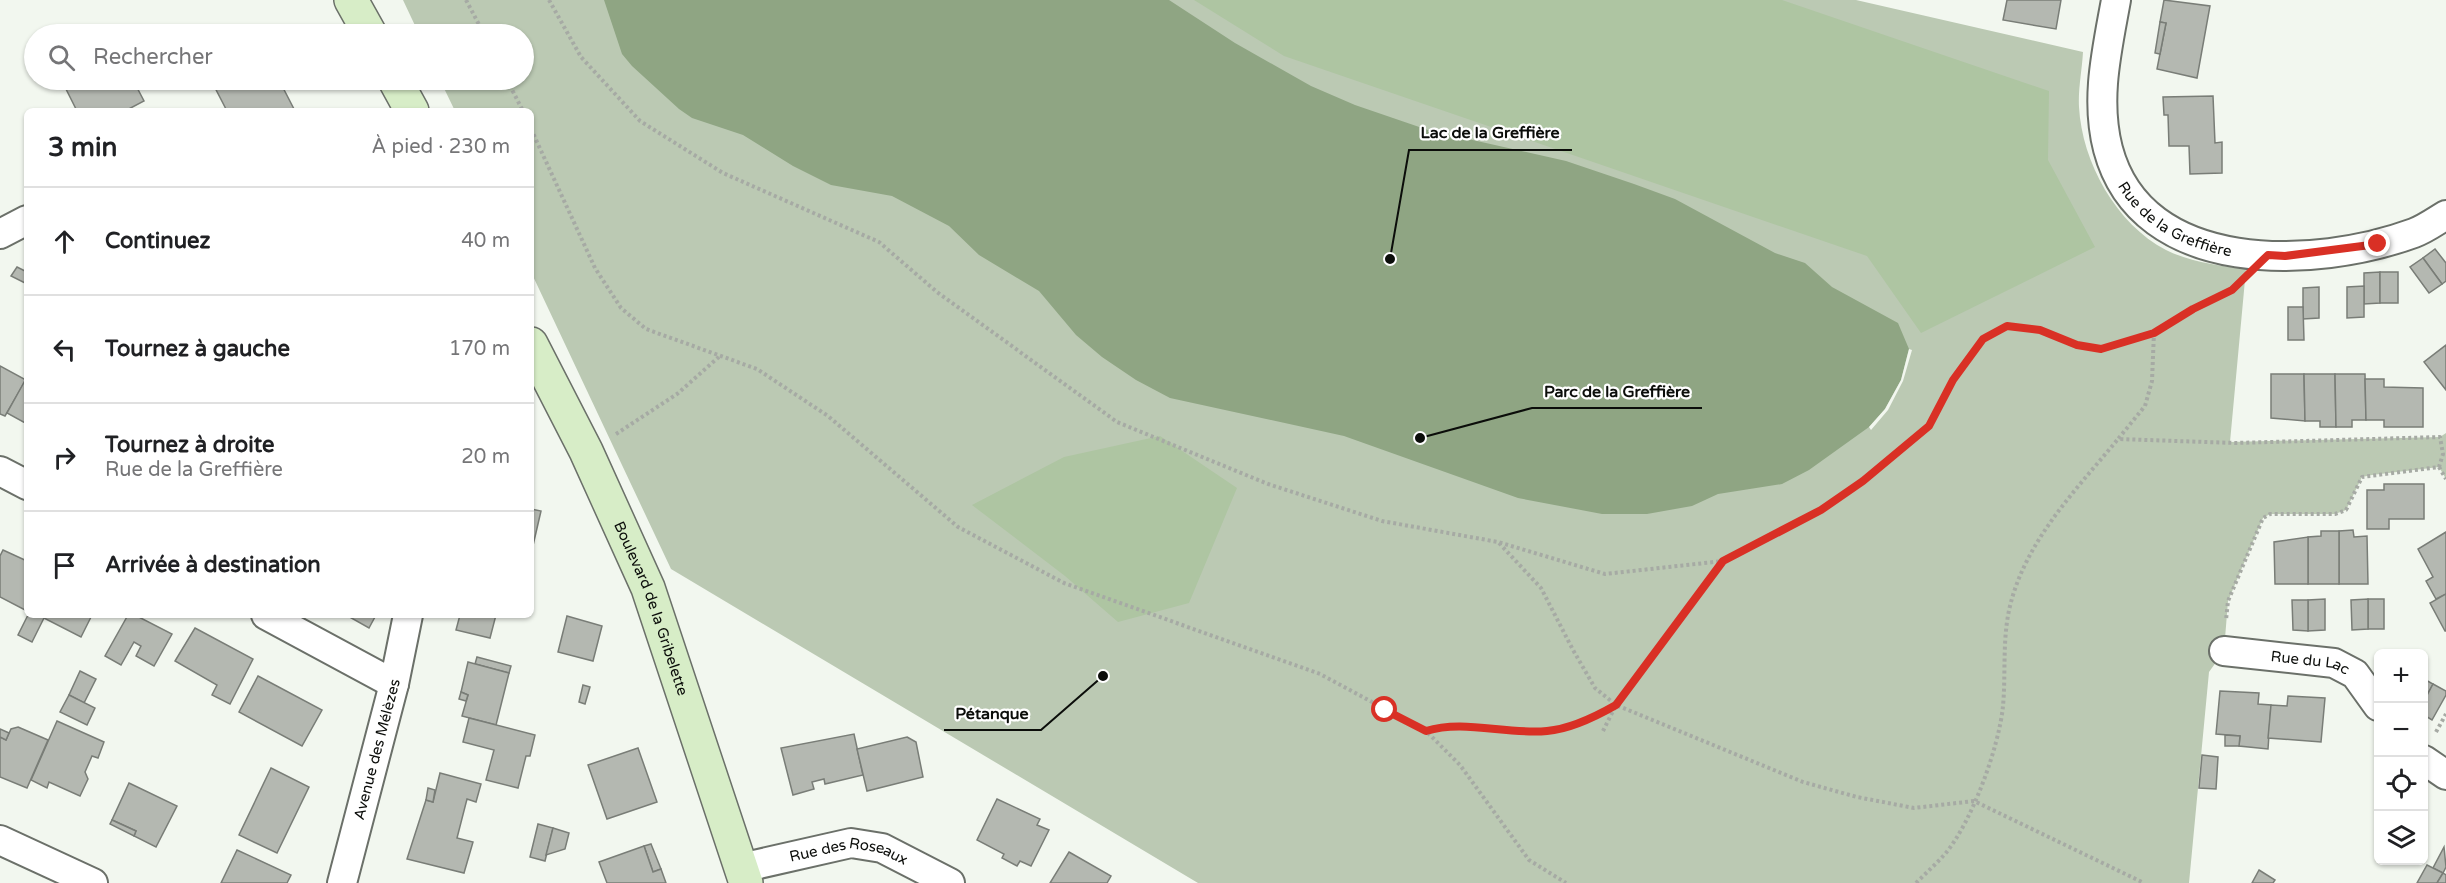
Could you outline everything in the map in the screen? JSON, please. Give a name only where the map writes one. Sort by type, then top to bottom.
[{"type":"main road","points":[[351,0],[364,24]]},
{"type":"main road","points":[[366,0],[377,24]]},
{"type":"main road","points":[[401,90],[412,108]]},
{"type":"main road","points":[[405,90],[413,108]]},
{"type":"main road","name":"Boulevard de la Gribelette","points":[[534,350],[586,450],[648,588],[744,876]]},
{"type":"street","name":"Rue de la Greffière","points":[[2116,0],[2103,72],[2101,113],[2108,150],[2122,183],[2145,211],[2179,236],[2225,252],[2285,256],[2378,244],[2417,232],[2446,215]]},
{"type":"street","points":[[0,234],[24,222]]},
{"type":"street","points":[[0,471],[24,483]]},
{"type":"street","points":[[272,618],[394,684]]},
{"type":"street","name":"Avenue des Mélèzes","points":[[342,883],[394,684],[407,618]]},
{"type":"street","name":"Rue du Lac","points":[[2224,651],[2334,663],[2355,674],[2377,703]]},
{"type":"street","points":[[2428,763],[2446,775]]},
{"type":"street","points":[[0,840],[93,883]]},
{"type":"street","name":"Rue des Roseaux","points":[[744,876],[851,843],[882,848],[950,883]]},
{"type":"path","points":[[466,0],[479,24]]},
{"type":"path","points":[[549,0],[581,57],[640,121],[723,173],[879,243],[937,292],[1117,422],[1268,484],[1382,521],[1498,542],[1605,574],[1723,561],[1788,528],[1863,481],[1929,426],[1953,380],[1983,339],[2007,326],[2040,330],[2077,345],[2101,349],[2154,333],[2193,309],[2232,290],[2268,255]]},
{"type":"path","points":[[512,90],[521,108]]},
{"type":"path","points":[[534,136],[595,268],[621,308],[646,329],[757,369],[828,416],[958,528],[1064,584],[1320,674],[1426,731],[1460,765],[1529,860],[1566,883]]},
{"type":"path","points":[[1916,883],[1946,852],[1974,801],[1996,748],[2003,705],[2004,654],[2010,605],[2033,548],[2055,515],[2145,405],[2152,381],[2154,333]]},
{"type":"path","points":[[586,450],[630,427],[677,394],[720,356]]},
{"type":"path","points":[[2118,439],[2235,443],[2440,437],[2446,433]]},
{"type":"path","points":[[2439,467],[2444,454],[2440,437]]},
{"type":"path","points":[[2439,467],[2446,479]]},
{"type":"path","points":[[2224,651],[2228,601],[2263,518],[2270,514],[2335,513],[2346,510],[2362,477],[2439,467]]},
{"type":"path","points":[[1498,542],[1541,588],[1595,688],[1616,705],[1803,782],[1857,797],[1914,808],[1974,801],[2144,883]]},
{"type":"path","points":[[1603,731],[1616,705],[1723,561]]},
{"type":"path","points":[[1426,731],[1443,726],[1548,731],[1591,719],[1616,705]]},
{"type":"shaded area","points":[[403,0],[1856,0],[2083,52],[2079,100],[2082,128],[2095,170],[2117,208],[2148,239],[2166,250],[2216,265],[2246,269],[2230,442],[2440,437],[2446,433],[2446,479],[2439,467],[2362,477],[2346,510],[2335,514],[2270,514],[2263,518],[2228,601],[2224,651],[2209,672],[2189,883],[1198,883],[671,569],[534,278],[534,108],[454,108],[445,90],[534,90],[534,24],[414,24]]},
{"type":"shaded area","points":[[604,0],[1169,0],[1235,43],[1311,86],[1355,105],[1428,130],[1566,161],[1634,184],[1675,199],[1775,253],[1805,263],[1832,287],[1898,323],[1909,349],[1901,380],[1885,409],[1869,427],[1809,470],[1782,484],[1718,494],[1692,506],[1647,514],[1602,514],[1518,498],[1344,436],[1170,398],[1136,380],[1102,357],[1076,335],[1039,291],[979,255],[949,226],[892,196],[831,185],[793,166],[743,135],[692,118],[679,109],[622,54]]},
{"type":"shaded area","points":[[1194,0],[1782,0],[2049,91],[2048,160],[2095,247],[1921,333],[1867,256],[1284,56]]},
{"type":"shaded area","points":[[1160,436],[1237,488],[1189,603],[1118,622],[1065,576],[972,505],[1064,457]]},
{"type":"pier","points":[[1909,349],[1912,350],[1903,381],[1888,410],[1871,430],[1869,427],[1885,409],[1901,380]]},
{"type":"building","points":[[2007,0],[2061,0],[2056,29],[2003,20]]},
{"type":"building","points":[[2164,0],[2210,6],[2197,78],[2157,69],[2166,23],[2160,22]]},
{"type":"building","points":[[2160,22],[2166,23],[2160,54],[2155,53]]},
{"type":"building","points":[[66,90],[138,90],[144,101],[131,108],[76,108]]},
{"type":"building","points":[[216,90],[284,90],[293,108],[225,108]]},
{"type":"building","points":[[2213,96],[2215,143],[2222,142],[2222,173],[2190,174],[2189,146],[2169,146],[2168,115],[2164,115],[2163,97]]},
{"type":"building","points":[[2435,249],[2446,263],[2446,281],[2442,284],[2423,258]]},
{"type":"building","points":[[2423,258],[2442,284],[2429,293],[2410,267]]},
{"type":"building","points":[[17,267],[24,270],[24,282],[11,276]]},
{"type":"building","points":[[2380,272],[2380,303],[2364,304],[2364,273]]},
{"type":"building","points":[[2380,272],[2398,272],[2398,303],[2380,303]]},
{"type":"building","points":[[2364,286],[2364,317],[2347,318],[2347,287]]},
{"type":"building","points":[[2319,287],[2319,318],[2303,319],[2303,288]]},
{"type":"building","points":[[2288,307],[2303,307],[2304,340],[2288,340]]},
{"type":"building","points":[[2446,345],[2446,390],[2424,362]]},
{"type":"building","points":[[0,366],[24,379],[24,383],[5,416],[0,414]]},
{"type":"building","points":[[2271,374],[2304,374],[2305,421],[2271,418]]},
{"type":"building","points":[[2304,374],[2335,374],[2336,427],[2320,427],[2320,421],[2305,421]]},
{"type":"building","points":[[2335,374],[2365,374],[2366,420],[2352,420],[2352,427],[2336,427]]},
{"type":"building","points":[[2365,379],[2384,379],[2384,387],[2423,388],[2423,427],[2384,427],[2384,420],[2366,420]]},
{"type":"building","points":[[24,382],[24,422],[7,413]]},
{"type":"building","points":[[2384,484],[2424,484],[2424,519],[2389,519],[2389,529],[2367,529],[2367,490],[2384,490]]},
{"type":"building","points":[[534,510],[541,511],[534,541]]},
{"type":"building","points":[[2353,530],[2354,537],[2367,536],[2368,584],[2339,584],[2339,531]]},
{"type":"building","points":[[2321,531],[2339,531],[2339,584],[2308,584],[2308,537],[2321,536]]},
{"type":"building","points":[[2446,532],[2446,594],[2436,599],[2426,581],[2433,577],[2418,549]]},
{"type":"building","points":[[2308,537],[2308,584],[2275,584],[2274,542]]},
{"type":"building","points":[[3,550],[24,560],[24,609],[0,597],[0,556]]},
{"type":"building","points":[[2446,594],[2446,631],[2445,631],[2430,603]]},
{"type":"building","points":[[2325,599],[2325,630],[2308,631],[2308,600]]},
{"type":"building","points":[[2368,599],[2384,599],[2384,629],[2368,629]]},
{"type":"building","points":[[2368,599],[2368,629],[2352,630],[2351,600]]},
{"type":"building","points":[[2292,600],[2308,600],[2308,631],[2293,630]]},
{"type":"building","points":[[567,616],[602,626],[593,661],[558,652]]},
{"type":"building","points":[[26,618],[44,618],[32,642],[18,635]]},
{"type":"building","points":[[44,618],[90,618],[81,637]]},
{"type":"building","points":[[126,618],[141,618],[172,634],[154,666],[136,656],[141,646],[134,642],[121,665],[105,656]]},
{"type":"building","points":[[351,618],[374,618],[369,628]]},
{"type":"building","points":[[459,618],[495,618],[490,638],[456,630]]},
{"type":"building","points":[[195,628],[253,659],[230,704],[212,695],[217,685],[175,661]]},
{"type":"building","points":[[477,657],[511,666],[509,673],[475,664]]},
{"type":"building","points":[[468,662],[509,673],[496,725],[462,716],[468,695],[461,692]]},
{"type":"building","points":[[80,671],[96,679],[84,703],[69,695]]},
{"type":"building","points":[[258,676],[322,710],[302,746],[239,712]]},
{"type":"building","points":[[2428,681],[2433,684],[2428,693]]},
{"type":"building","points":[[2433,684],[2446,691],[2432,720],[2428,718],[2428,693]]},
{"type":"building","points":[[583,685],[590,687],[585,704],[579,702]]},
{"type":"building","points":[[2220,691],[2259,693],[2258,704],[2271,705],[2268,749],[2239,746],[2240,736],[2216,734]]},
{"type":"building","points":[[461,692],[468,695],[466,701],[459,699]]},
{"type":"building","points":[[69,695],[95,708],[87,725],[60,712]]},
{"type":"building","points":[[2288,696],[2325,698],[2321,742],[2268,738],[2271,705],[2287,706]]},
{"type":"building","points":[[469,718],[535,735],[530,756],[526,756],[518,788],[486,780],[494,750],[463,742]]},
{"type":"building","points":[[57,721],[104,742],[98,758],[92,756],[85,772],[88,779],[80,796],[49,782],[47,788],[31,780]]},
{"type":"building","points":[[18,727],[48,740],[27,788],[0,777],[0,737],[6,740],[11,729]]},
{"type":"building","points":[[0,729],[9,733],[6,740],[0,737]]},
{"type":"building","points":[[854,734],[863,775],[825,784],[824,779],[812,782],[814,789],[793,795],[781,748]]},
{"type":"building","points":[[2225,735],[2240,736],[2239,746],[2225,746]]},
{"type":"building","points":[[907,737],[916,742],[923,777],[867,791],[857,749]]},
{"type":"building","points":[[638,748],[657,802],[607,819],[588,765]]},
{"type":"building","points":[[2202,755],[2218,757],[2216,789],[2199,788]]},
{"type":"building","points":[[271,768],[309,787],[277,853],[239,835]]},
{"type":"building","points":[[440,773],[481,784],[476,802],[467,799],[457,838],[473,842],[464,873],[407,859],[426,800],[433,802]]},
{"type":"building","points":[[129,783],[177,806],[156,847],[134,836],[136,831],[112,820]]},
{"type":"building","points":[[428,788],[435,790],[433,802],[426,800]]},
{"type":"building","points":[[997,799],[1040,819],[1037,825],[1049,830],[1031,866],[1020,861],[1017,866],[1002,858],[1004,854],[977,840]]},
{"type":"building","points":[[112,820],[136,831],[134,836],[110,824]]},
{"type":"building","points":[[538,824],[553,828],[545,861],[530,857]]},
{"type":"building","points":[[553,828],[569,833],[565,849],[546,855]]},
{"type":"building","points":[[651,844],[661,869],[653,872],[644,846]]},
{"type":"building","points":[[644,846],[653,872],[661,869],[666,883],[607,883],[599,862]]},
{"type":"building","points":[[2444,847],[2446,867],[2443,873],[2433,868]]},
{"type":"building","points":[[237,850],[291,875],[287,883],[221,883]]},
{"type":"building","points":[[1069,852],[1111,876],[1107,883],[1050,883]]},
{"type":"building","points":[[2427,865],[2443,873],[2437,883],[2417,883]]},
{"type":"building","points":[[2259,870],[2275,880],[2273,883],[2252,883]]},
{"type":"building","points":[[2443,873],[2446,875],[2446,883],[2437,883]]},
{"type":"place","name":"Lac de la Greffière","points":[[1390,259]]},
{"type":"place","name":"Parc de la Greffière","points":[[1420,438]]},
{"type":"place","name":"Pétanque","points":[[1103,676]]},
{"type":"route","points":[[1385,710],[1426,731],[1443,726],[1548,731],[1591,719],[1616,705],[1723,561],[1821,510],[1863,481],[1929,426],[1953,380],[1983,339],[2007,326],[2040,330],[2077,345],[2101,349],[2154,333],[2193,309],[2232,290],[2268,255],[2285,256],[2378,244]]}]
